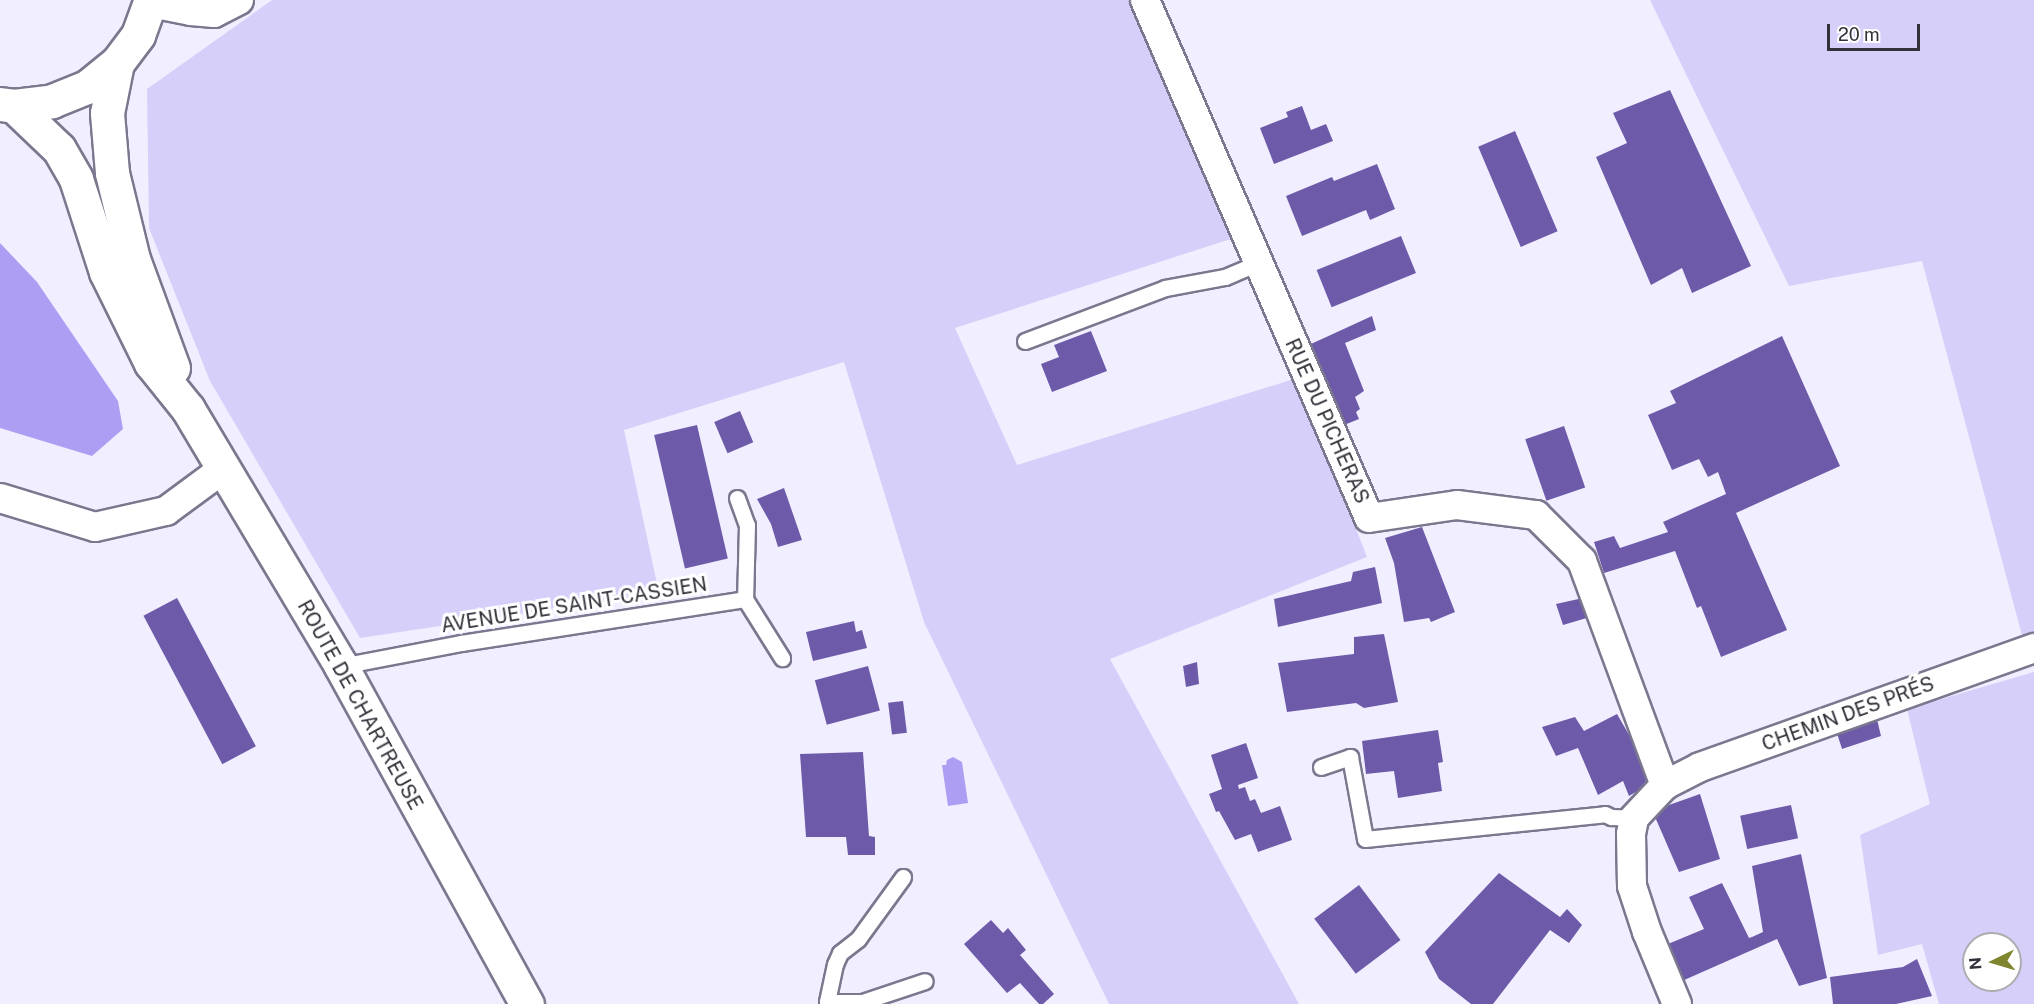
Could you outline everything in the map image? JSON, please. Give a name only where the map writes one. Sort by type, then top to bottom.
[{"type":"main road","points":[[7,105],[61,98],[87,87],[117,63],[138,35],[151,1]]},
{"type":"main road","name":"ROUTE DE CHARTREUSE","points":[[117,63],[107,113],[112,173],[133,259],[188,409]]},
{"type":"main road","name":"ROUTE DE CHARTREUSE","points":[[7,105],[58,149],[76,179],[105,272],[125,317],[151,363],[188,409],[341,666],[527,1004]]},
{"type":"street","points":[[151,1],[191,11],[214,13],[239,0]]},
{"type":"street","name":"RUE DU PICHERAS","points":[[1145,0],[1369,518],[1457,505],[1536,515],[1582,561],[1665,785]]},
{"type":"street","points":[[0,498],[95,527],[166,511],[223,469]]},
{"type":"street","name":"CHEMIN DES PRÉS","points":[[1665,785],[1700,767],[2034,648]]},
{"type":"street","points":[[1665,785],[1634,818],[1631,834],[1632,886],[1647,932],[1677,1004]]},
{"type":"lane","points":[[1025,341],[1165,288],[1225,277],[1258,263]]},
{"type":"lane","points":[[737,498],[747,525],[745,599],[782,658]]},
{"type":"lane","name":"AVENUE DE SAINT-CASSIEN","points":[[341,666],[461,643],[745,599]]},
{"type":"lane","points":[[1321,767],[1350,757],[1365,839],[1605,814],[1611,817],[1634,818]]},
{"type":"lane","points":[[903,877],[858,939],[840,953],[825,1003],[862,1002],[925,981]]},
{"type":"shaded area","points":[[272,0],[1128,0],[1240,236],[955,328],[1017,465],[1297,378],[1367,557],[1110,659],[1299,1004],[1109,1004],[924,622],[844,362],[624,430],[659,593],[360,638],[210,381],[149,228],[147,89]]},
{"type":"shaded area","points":[[1650,0],[2034,0],[2034,640],[2024,643],[1922,261],[1789,286]]},
{"type":"shaded area","points":[[0,243],[37,282],[118,401],[123,429],[92,456],[0,428]]},
{"type":"shaded area","points":[[2034,672],[2034,1004],[1939,1004],[1922,944],[1878,955],[1860,835],[1930,804],[1907,709]]},
{"type":"shaded area","points":[[953,757],[962,762],[968,803],[948,806],[942,765],[946,765],[947,760]]},
{"type":"building","points":[[1670,90],[1751,266],[1692,293],[1682,268],[1651,285],[1596,157],[1627,143],[1613,113]]},
{"type":"building","points":[[1302,106],[1311,130],[1326,124],[1333,141],[1274,164],[1260,128],[1288,117],[1286,112]]},
{"type":"building","points":[[1515,131],[1558,231],[1521,247],[1478,147]]},
{"type":"building","points":[[1377,164],[1395,209],[1370,220],[1366,210],[1302,236],[1286,196],[1332,177],[1334,181]]},
{"type":"building","points":[[1401,236],[1416,273],[1332,307],[1317,270]]},
{"type":"building","points":[[1372,316],[1376,330],[1345,343],[1364,391],[1355,397],[1360,409],[1356,412],[1359,419],[1344,425],[1311,344]]},
{"type":"building","points":[[1091,331],[1107,371],[1052,392],[1041,364],[1059,357],[1054,345]]},
{"type":"building","points":[[1782,336],[1840,466],[1736,513],[1787,630],[1721,657],[1701,606],[1697,608],[1675,551],[1604,573],[1594,542],[1614,536],[1620,548],[1668,532],[1663,522],[1726,494],[1718,472],[1708,477],[1699,459],[1672,470],[1648,415],[1676,403],[1670,391]]},
{"type":"building","points":[[740,411],[753,442],[728,453],[714,422]]},
{"type":"building","points":[[697,425],[728,558],[685,568],[654,435]]},
{"type":"building","points":[[1564,426],[1585,487],[1546,501],[1525,439]]},
{"type":"building","points":[[784,488],[802,540],[778,547],[771,524],[757,499]]},
{"type":"building","points":[[1422,527],[1455,612],[1431,622],[1429,618],[1404,622],[1394,563],[1385,538]]},
{"type":"building","points":[[1375,567],[1382,603],[1278,627],[1274,599],[1351,581],[1353,572]]},
{"type":"building","points":[[177,598],[256,746],[222,764],[143,616]]},
{"type":"building","points":[[1583,598],[1590,617],[1563,625],[1556,604]]},
{"type":"building","points":[[854,621],[856,632],[862,630],[867,648],[813,661],[806,632]]},
{"type":"building","points":[[1384,634],[1398,702],[1364,708],[1356,703],[1287,712],[1278,663],[1354,654],[1354,637]]},
{"type":"building","points":[[1197,662],[1199,684],[1186,687],[1183,666]]},
{"type":"building","points":[[868,666],[880,710],[827,725],[815,680]]},
{"type":"building","points":[[903,701],[907,733],[892,735],[888,703]]},
{"type":"building","points":[[1875,711],[1881,736],[1842,749],[1835,727]]},
{"type":"building","points":[[1617,714],[1643,759],[1651,783],[1629,796],[1623,781],[1598,795],[1578,748],[1556,756],[1542,727],[1575,717],[1584,731]]},
{"type":"building","points":[[1438,730],[1443,762],[1438,763],[1442,791],[1398,798],[1394,771],[1366,774],[1362,741]]},
{"type":"building","points":[[1246,743],[1258,778],[1238,785],[1239,789],[1245,787],[1250,801],[1255,799],[1261,813],[1280,806],[1292,840],[1258,852],[1251,834],[1235,840],[1219,811],[1216,812],[1209,794],[1222,789],[1211,755]]},
{"type":"building","points":[[863,752],[869,836],[875,837],[875,855],[848,855],[846,837],[806,837],[800,754]]},
{"type":"building","points":[[1700,794],[1720,859],[1679,872],[1655,817],[1669,805]]},
{"type":"building","points":[[1791,805],[1798,838],[1747,849],[1740,816]]},
{"type":"building","points":[[1801,854],[1827,978],[1799,986],[1777,939],[1682,981],[1668,944],[1704,929],[1689,897],[1722,883],[1749,938],[1752,937],[1763,932],[1752,866]]},
{"type":"building","points":[[1499,873],[1560,917],[1567,909],[1582,925],[1569,943],[1550,930],[1493,1004],[1471,1004],[1439,979],[1425,952]]},
{"type":"building","points":[[1359,885],[1401,940],[1356,974],[1314,919]]},
{"type":"building","points":[[991,920],[1003,933],[1008,928],[1026,950],[1020,955],[1054,994],[1043,1004],[1039,1004],[1020,983],[1007,993],[964,944]]},
{"type":"building","points":[[1917,959],[1932,996],[1896,1004],[1833,1004],[1830,977],[1903,967]]}]
